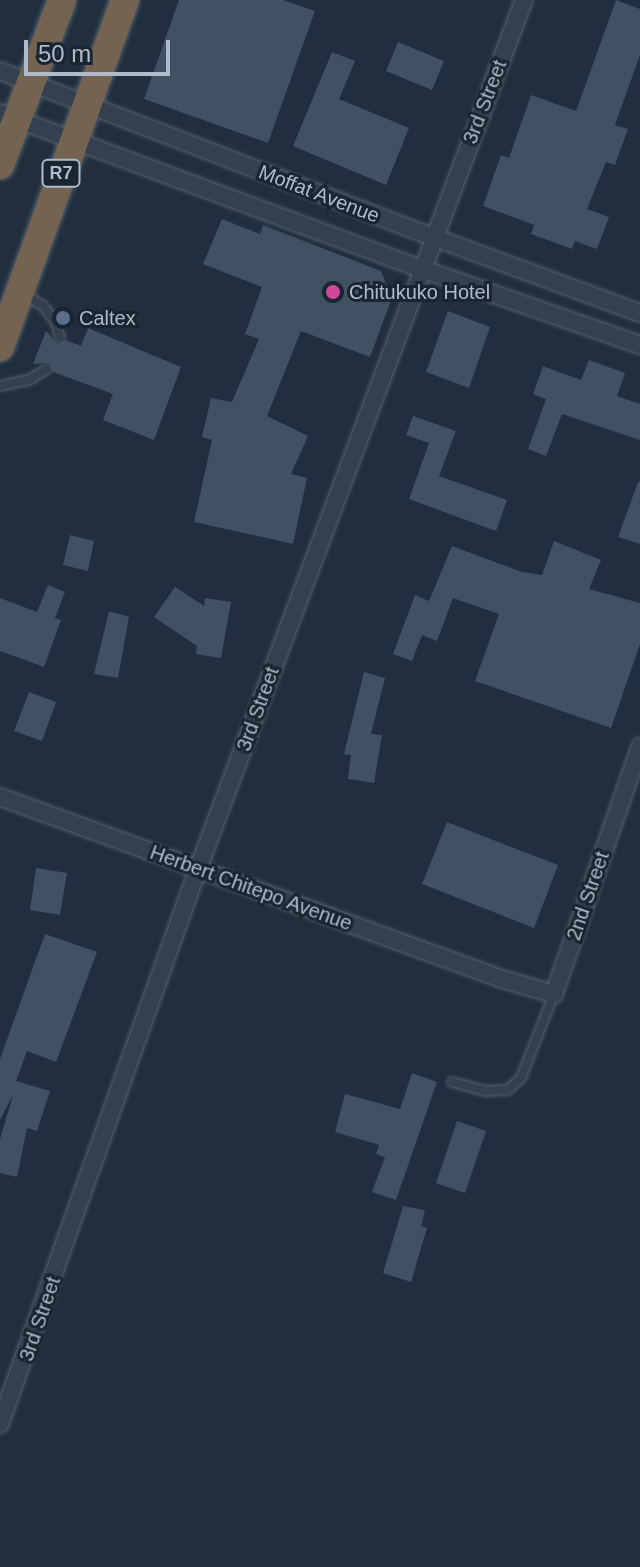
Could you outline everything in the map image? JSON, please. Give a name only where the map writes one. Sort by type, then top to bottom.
[{"type":"highway","points":[[0,165],[9,116],[31,82],[62,0]]},
{"type":"highway","name":"R7","points":[[3,331],[21,291],[125,0]]},
{"type":"street","name":"3rd Street","points":[[2,1423],[198,869],[524,0]]},
{"type":"street","name":"Moffat Avenue","points":[[0,71],[640,313]]},
{"type":"street","name":"Moffat Avenue","points":[[9,116],[422,269],[640,345]]},
{"type":"street","name":"2nd Street","points":[[554,994],[640,747]]},
{"type":"street","name":"Herbert Chitepo Avenue","points":[[0,797],[502,979],[554,994]]},
{"type":"lane","points":[[21,291],[44,307],[56,323],[60,337]]},
{"type":"lane","points":[[0,386],[29,380],[47,369]]},
{"type":"lane","points":[[452,1082],[486,1091],[508,1090],[521,1078],[554,994]]},
{"type":"building","points":[[179,0],[283,0],[315,11],[268,143],[144,99]]},
{"type":"building","points":[[616,0],[640,9],[640,55],[615,125],[628,129],[615,165],[606,162],[587,209],[609,217],[597,249],[575,241],[572,249],[531,234],[534,225],[483,206],[501,155],[509,158],[531,95],[576,111]]},
{"type":"building","points":[[398,42],[444,61],[432,90],[386,71]]},
{"type":"building","points":[[332,52],[355,61],[339,99],[409,128],[386,185],[293,146]]},
{"type":"building","points":[[222,219],[260,234],[263,225],[381,271],[392,298],[370,357],[301,331],[267,416],[308,436],[291,474],[307,478],[293,544],[194,522],[212,440],[202,437],[211,398],[232,402],[259,339],[245,334],[262,287],[203,264]]},
{"type":"building","points":[[448,311],[490,327],[469,388],[426,372]]},
{"type":"building","points":[[88,328],[181,367],[154,440],[103,420],[113,394],[53,372],[50,363],[33,364],[46,331],[58,344],[66,340],[81,346]]},
{"type":"building","points":[[589,360],[625,373],[617,396],[640,404],[640,440],[562,414],[546,456],[528,449],[546,399],[533,394],[543,366],[581,380]]},
{"type":"building","points":[[413,416],[456,431],[439,476],[507,500],[496,531],[409,499],[429,443],[406,435]]},
{"type":"building","points":[[640,482],[640,544],[618,537]]},
{"type":"building","points":[[70,535],[94,541],[88,571],[63,565]]},
{"type":"building","points":[[554,541],[601,560],[589,589],[640,603],[640,644],[611,728],[475,681],[499,614],[453,598],[437,641],[422,635],[412,661],[393,654],[415,595],[429,601],[452,546],[522,572],[542,575]]},
{"type":"building","points":[[48,585],[65,592],[55,618],[61,620],[44,667],[0,651],[0,598],[37,612]]},
{"type":"building","points":[[175,587],[204,606],[205,598],[231,602],[221,658],[196,654],[197,646],[154,617]]},
{"type":"building","points":[[109,611],[129,617],[118,678],[94,674]]},
{"type":"building","points":[[364,672],[385,678],[371,734],[382,735],[374,783],[348,779],[351,755],[344,754]]},
{"type":"building","points":[[29,692],[56,702],[42,741],[14,731]]},
{"type":"building","points":[[447,822],[558,865],[534,928],[422,884]]},
{"type":"building","points":[[36,868],[67,873],[60,915],[30,910]]},
{"type":"building","points":[[45,934],[97,952],[56,1062],[27,1051],[16,1081],[50,1091],[37,1131],[27,1128],[17,1177],[0,1173],[0,1139],[13,1095],[0,1120],[0,1059]]},
{"type":"building","points":[[412,1073],[437,1082],[396,1200],[372,1192],[385,1157],[376,1154],[379,1145],[335,1132],[345,1094],[400,1109]]},
{"type":"building","points":[[457,1121],[486,1131],[465,1193],[436,1183]]},
{"type":"building","points":[[403,1206],[425,1210],[421,1226],[427,1228],[411,1282],[383,1273]]},
{"type":"place","name":"Chitukuko Hotel","points":[[333,292]]},
{"type":"place","name":"Caltex","points":[[63,318]]}]
